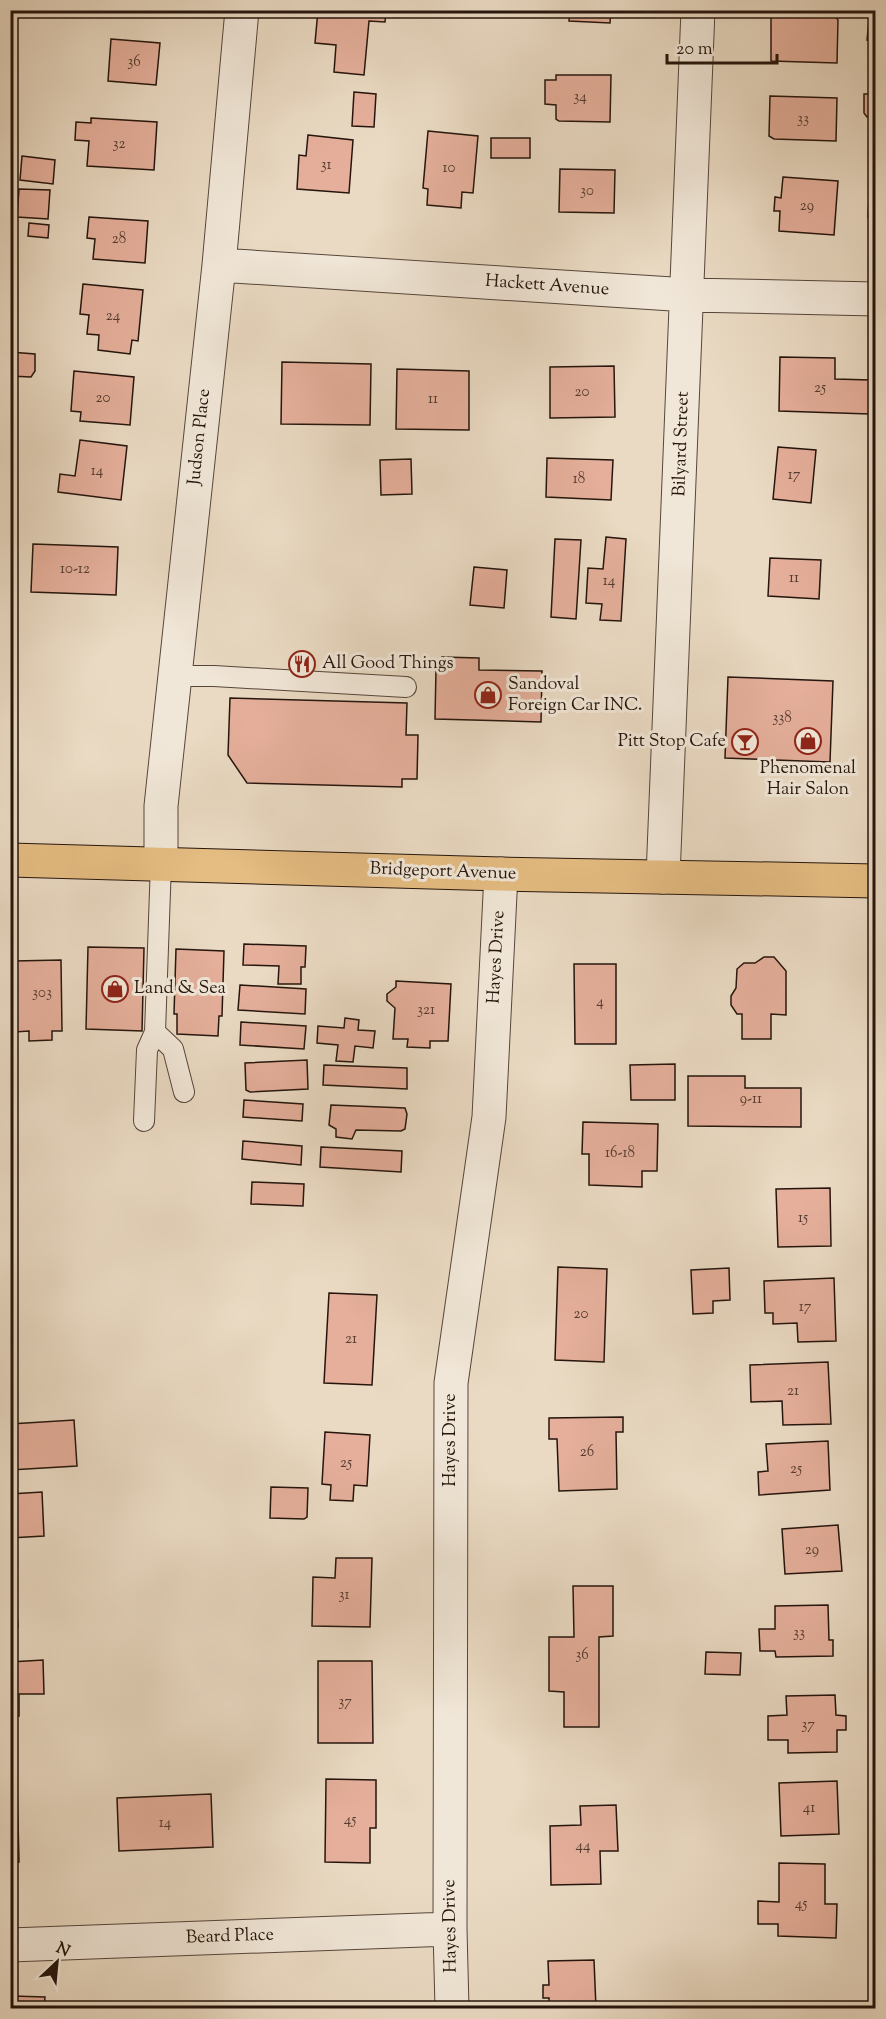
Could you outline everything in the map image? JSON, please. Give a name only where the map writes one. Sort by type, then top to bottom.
[{"type":"main road","name":"Bridgeport Avenue","points":[[10,860],[663,878],[876,881]]},
{"type":"street","name":"Judson Place","points":[[161,863],[161,806],[219,265],[242,10]]},
{"type":"street","name":"Bilyard Street","points":[[663,878],[698,10]]},
{"type":"street","name":"Hackett Avenue","points":[[219,265],[688,295],[876,299]]},
{"type":"street","name":"Hayes Drive","points":[[452,2008],[450,1929],[451,1383],[489,1116],[501,874]]},
{"type":"street","name":"Beard Place","points":[[10,1945],[450,1929]]},
{"type":"lane","points":[[175,676],[214,676],[406,687]]},
{"type":"lane","points":[[144,1120],[147,1050],[154,1032],[161,863]]},
{"type":"lane","points":[[154,1032],[173,1049],[184,1092]]},
{"type":"building","points":[[318,10],[386,10],[385,22],[369,21],[364,75],[334,72],[336,45],[315,43]]},
{"type":"building","points":[[570,10],[611,10],[610,23],[569,21]]},
{"type":"building","points":[[870,10],[876,10],[876,41],[867,40]]},
{"type":"building","points":[[771,16],[836,17],[838,20],[837,63],[771,61]]},
{"type":"building","points":[[111,39],[160,43],[156,85],[108,81]]},
{"type":"building","points":[[556,75],[611,75],[610,122],[559,121],[556,119],[556,105],[545,104],[545,80],[556,80]]},
{"type":"building","points":[[354,92],[376,94],[374,127],[352,126]]},
{"type":"building","points":[[864,94],[876,94],[876,117],[867,117],[864,113]]},
{"type":"building","points":[[770,96],[837,98],[836,141],[774,139],[769,136]]},
{"type":"building","points":[[91,118],[157,122],[154,170],[87,166],[89,141],[75,140],[76,122],[91,123]]},
{"type":"building","points":[[428,131],[478,136],[473,193],[462,192],[461,208],[427,205],[428,189],[423,188]]},
{"type":"building","points":[[308,135],[353,140],[349,193],[297,189],[299,155],[306,156]]},
{"type":"building","points":[[491,138],[530,138],[530,158],[491,158]]},
{"type":"building","points":[[22,156],[55,160],[53,184],[20,180]]},
{"type":"building","points":[[560,169],[615,170],[614,213],[559,212]]},
{"type":"building","points":[[783,177],[838,181],[834,235],[779,231],[780,211],[774,211],[775,197],[781,198]]},
{"type":"building","points":[[870,180],[876,180],[876,218],[868,217]]},
{"type":"building","points":[[19,189],[50,190],[48,219],[17,217]]},
{"type":"building","points":[[89,217],[148,221],[145,263],[93,259],[95,239],[87,238]]},
{"type":"building","points":[[29,223],[49,225],[48,238],[28,236]]},
{"type":"building","points":[[83,284],[143,290],[138,341],[132,340],[130,354],[98,350],[99,335],[87,334],[89,315],[80,314]]},
{"type":"building","points":[[10,352],[35,354],[35,371],[31,377],[10,376]]},
{"type":"building","points":[[780,357],[835,358],[835,379],[870,380],[869,414],[779,411]]},
{"type":"building","points":[[282,362],[371,364],[370,425],[281,424]]},
{"type":"building","points":[[614,366],[615,417],[550,418],[550,367]]},
{"type":"building","points":[[397,369],[469,371],[469,430],[396,429]]},
{"type":"building","points":[[74,371],[134,377],[130,425],[80,421],[81,412],[71,411]]},
{"type":"building","points":[[80,440],[127,446],[121,500],[58,492],[60,474],[75,476]]},
{"type":"building","points":[[778,447],[816,450],[811,503],[773,499]]},
{"type":"building","points":[[547,458],[613,460],[611,500],[546,497]]},
{"type":"building","points":[[411,459],[412,494],[381,495],[380,460]]},
{"type":"building","points":[[606,537],[626,539],[621,621],[600,620],[602,604],[586,603],[588,568],[603,569]]},
{"type":"building","points":[[555,539],[581,540],[576,619],[551,617]]},
{"type":"building","points":[[33,544],[118,547],[116,595],[31,592]]},
{"type":"building","points":[[770,558],[821,560],[819,599],[768,596]]},
{"type":"building","points":[[474,567],[507,570],[504,608],[470,605]]},
{"type":"building","name":"Sandoval Foreign Car INC.","points":[[442,657],[479,658],[479,670],[542,671],[541,722],[435,719],[436,669],[441,669]]},
{"type":"building","points":[[728,677],[833,681],[830,762],[725,758]]},
{"type":"building","points":[[230,698],[407,703],[406,735],[418,735],[417,779],[402,779],[402,787],[247,783],[228,755]]},
{"type":"building","points":[[244,944],[306,946],[305,967],[301,967],[301,984],[278,984],[279,966],[243,965]]},
{"type":"building","name":"Land & Sea","points":[[88,947],[144,948],[142,1031],[86,1029]]},
{"type":"building","points":[[176,949],[224,951],[222,1016],[219,1016],[218,1036],[177,1034],[177,1014],[174,1014]]},
{"type":"building","points":[[764,957],[774,957],[786,971],[786,1015],[771,1014],[771,1039],[742,1039],[742,1014],[737,1014],[731,1005],[731,996],[736,988],[737,969],[744,963],[755,963]]},
{"type":"building","points":[[61,960],[62,1031],[52,1031],[52,1040],[29,1041],[29,1031],[15,1032],[14,961]]},
{"type":"building","points":[[574,964],[616,964],[616,1044],[575,1044]]},
{"type":"building","points":[[396,981],[451,984],[448,1041],[430,1041],[430,1048],[407,1047],[408,1039],[393,1039],[395,1008],[387,1001],[387,994],[396,987]]},
{"type":"building","points":[[240,985],[306,989],[305,1014],[238,1010]]},
{"type":"building","points":[[345,1018],[359,1020],[358,1030],[375,1031],[373,1048],[355,1046],[353,1062],[336,1061],[338,1045],[317,1043],[318,1026],[344,1028]]},
{"type":"building","points":[[241,1022],[306,1026],[304,1049],[240,1045]]},
{"type":"building","points":[[307,1060],[308,1089],[250,1092],[246,1090],[245,1063]]},
{"type":"building","points":[[675,1064],[675,1100],[631,1100],[630,1065]]},
{"type":"building","points":[[324,1065],[407,1068],[407,1089],[323,1085]]},
{"type":"building","points":[[688,1076],[745,1076],[745,1088],[801,1088],[801,1127],[688,1126]]},
{"type":"building","points":[[244,1100],[303,1104],[302,1121],[243,1117]]},
{"type":"building","points":[[331,1105],[405,1108],[407,1114],[405,1129],[401,1131],[356,1130],[352,1139],[336,1137],[336,1129],[329,1125]]},
{"type":"building","points":[[583,1122],[658,1124],[657,1171],[642,1171],[642,1187],[589,1185],[589,1154],[582,1154]]},
{"type":"building","points":[[243,1141],[302,1146],[301,1165],[242,1159]]},
{"type":"building","points":[[321,1147],[402,1151],[401,1172],[320,1167]]},
{"type":"building","points":[[252,1182],[304,1184],[303,1206],[251,1204]]},
{"type":"building","points":[[830,1188],[831,1246],[778,1247],[776,1189]]},
{"type":"building","points":[[558,1267],[607,1269],[604,1362],[555,1360]]},
{"type":"building","points":[[729,1268],[730,1300],[713,1301],[713,1313],[693,1314],[691,1270]]},
{"type":"building","points":[[834,1278],[836,1341],[798,1342],[797,1323],[773,1324],[773,1313],[765,1313],[764,1281]]},
{"type":"building","points":[[329,1293],[377,1295],[372,1385],[324,1383]]},
{"type":"building","points":[[14,1333],[17,1378],[10,1379],[10,1334]]},
{"type":"building","points":[[828,1362],[831,1424],[783,1425],[782,1401],[751,1402],[750,1365]]},
{"type":"building","points":[[623,1417],[623,1432],[616,1432],[617,1489],[559,1491],[557,1439],[549,1439],[549,1418]]},
{"type":"building","points":[[74,1420],[77,1466],[10,1470],[10,1424]]},
{"type":"building","points":[[325,1432],[370,1435],[367,1486],[354,1485],[353,1501],[330,1500],[331,1485],[322,1484]]},
{"type":"building","points":[[828,1441],[830,1490],[759,1495],[758,1472],[768,1471],[766,1444]]},
{"type":"building","points":[[271,1487],[308,1488],[307,1517],[304,1519],[270,1518]]},
{"type":"building","points":[[42,1492],[44,1536],[10,1538],[10,1494]]},
{"type":"building","points":[[838,1525],[842,1571],[785,1574],[782,1529]]},
{"type":"building","points":[[336,1558],[372,1558],[370,1627],[312,1626],[313,1577],[335,1578]]},
{"type":"building","points":[[15,1586],[18,1627],[10,1628],[10,1587]]},
{"type":"building","points":[[573,1586],[613,1586],[613,1636],[599,1637],[599,1727],[564,1727],[564,1692],[549,1691],[549,1637],[574,1637]]},
{"type":"building","points":[[828,1605],[829,1640],[833,1640],[833,1656],[776,1657],[775,1651],[760,1651],[759,1629],[775,1629],[775,1606]]},
{"type":"building","points":[[706,1652],[741,1653],[740,1675],[705,1674]]},
{"type":"building","points":[[43,1660],[44,1694],[19,1694],[19,1716],[10,1717],[10,1662]]},
{"type":"building","points":[[318,1661],[372,1661],[373,1743],[318,1743]]},
{"type":"building","points":[[835,1695],[836,1715],[846,1716],[846,1730],[837,1730],[837,1752],[788,1753],[788,1740],[768,1740],[768,1716],[787,1715],[786,1696]]},
{"type":"building","points":[[326,1779],[376,1780],[376,1828],[370,1828],[370,1863],[325,1862]]},
{"type":"building","points":[[10,1781],[17,1781],[19,1862],[10,1863]]},
{"type":"building","points":[[837,1781],[839,1834],[781,1836],[779,1783]]},
{"type":"building","points":[[211,1794],[213,1847],[119,1851],[117,1798]]},
{"type":"building","points":[[616,1805],[618,1851],[600,1851],[601,1884],[551,1885],[550,1826],[581,1825],[580,1806]]},
{"type":"building","points":[[779,1863],[825,1864],[825,1904],[837,1904],[836,1938],[778,1936],[778,1924],[758,1924],[758,1901],[779,1902]]},
{"type":"building","points":[[594,1960],[596,2008],[549,2008],[549,1998],[543,1998],[543,1985],[549,1985],[548,1961]]},
{"type":"building","points":[[12,1996],[45,1997],[44,2008],[12,2008]]},
{"type":"building","points":[[368,2006],[368,2008],[325,2008],[325,2007]]},
{"type":"place","name":"All Good Things","points":[[302,664]]},
{"type":"place","name":"Sandoval Foreign Car INC.","points":[[488,695]]},
{"type":"place","name":"Phenomenal Hair Salon","points":[[808,741]]},
{"type":"place","name":"Pitt Stop Cafe","points":[[745,742]]},
{"type":"place","name":"Land & Sea","points":[[115,989]]}]
